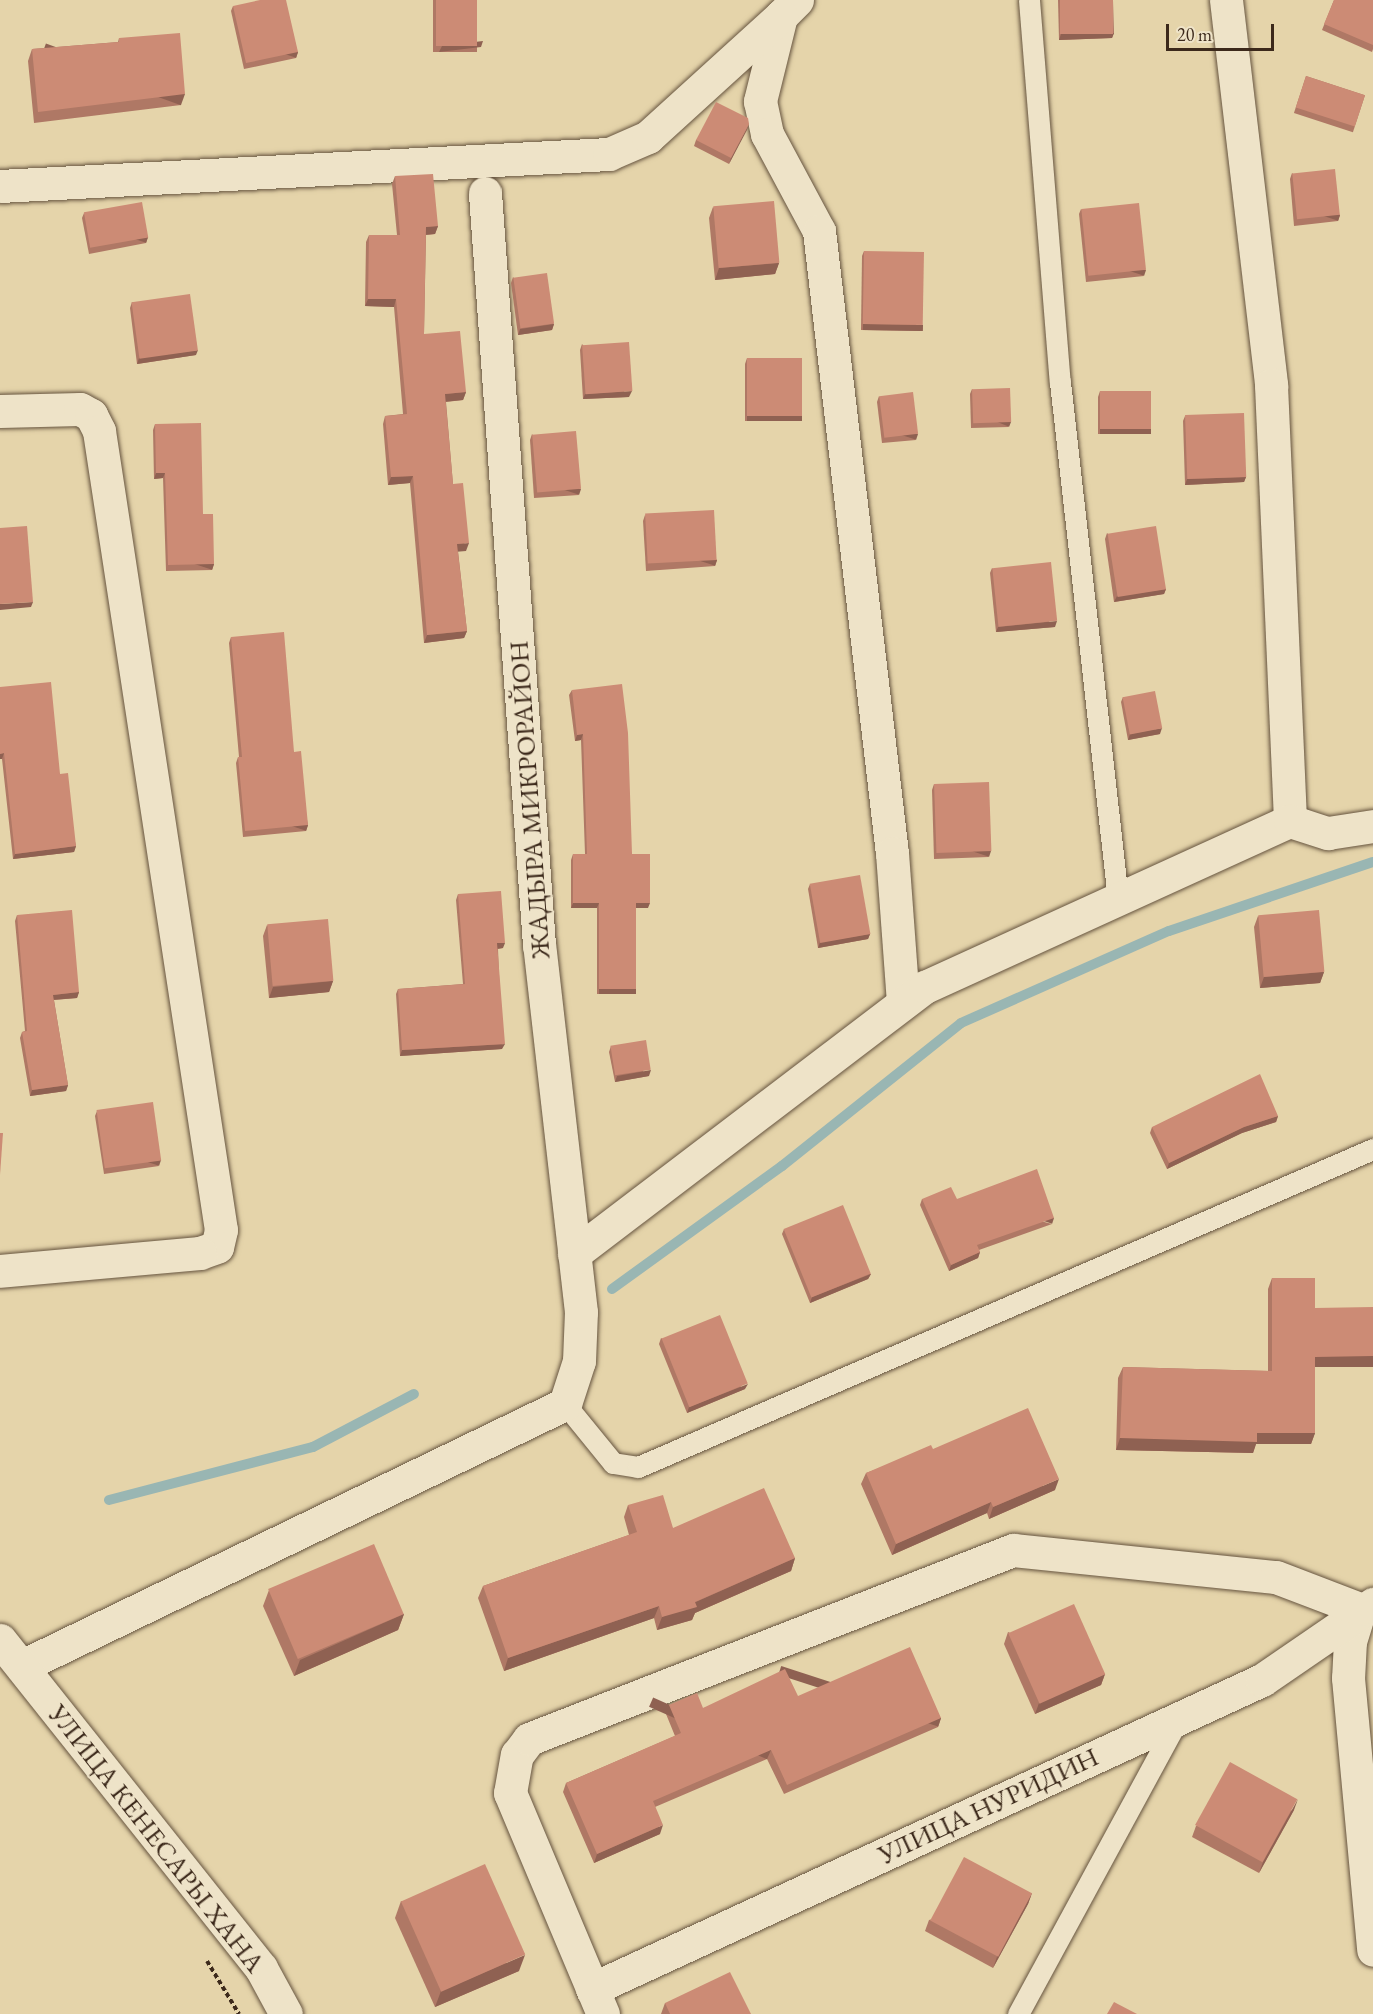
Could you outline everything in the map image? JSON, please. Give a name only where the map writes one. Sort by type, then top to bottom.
[{"type":"street","points":[[1226,0],[1271,385],[1290,821]]},
{"type":"street","points":[[789,8],[760,101],[767,134],[819,231],[891,841],[903,1003]]},
{"type":"street","points":[[0,186],[609,154],[648,136],[789,8]]},
{"type":"street","name":"ЖАДЫРА МИКРОРАЙОН","points":[[484,193],[539,945],[581,1312],[579,1361],[565,1404]]},
{"type":"street","points":[[0,411],[80,409],[92,415],[99,431],[221,1230],[217,1247],[200,1253],[0,1271]]},
{"type":"street","points":[[574,1254],[925,987],[1290,821],[1328,833],[1373,826]]},
{"type":"street","points":[[22,1666],[565,1404]]},
{"type":"street","points":[[598,2001],[510,1792],[517,1755],[529,1739],[1012,1550],[1276,1577],[1366,1607],[1350,1641],[1348,1678],[1373,1950]]},
{"type":"street","name":"УЛИЦА НУРИДИН","points":[[598,2001],[1178,1718],[1262,1680],[1366,1607]]},
{"type":"street","name":"УЛИЦА КЕНЕСАРЫ ХАНА","points":[[0,1640],[261,1968],[286,2014]]},
{"type":"lane","points":[[1029,0],[1060,382],[1118,899]]},
{"type":"lane","points":[[565,1404],[613,1464],[638,1467],[1373,1149]]},
{"type":"lane","points":[[1018,2014],[1178,1718]]},
{"type":"building","points":[[260,0],[286,0],[298,52],[246,63],[233,6]]},
{"type":"building","points":[[436,0],[477,0],[477,46],[436,46]]},
{"type":"building","points":[[1060,0],[1113,0],[1113,34],[1060,34]]},
{"type":"building","points":[[1334,0],[1373,0],[1373,45],[1324,24]]},
{"type":"building","points":[[180,33],[185,94],[38,112],[32,49],[119,42],[119,38]]},
{"type":"building","points":[[1306,76],[1365,95],[1355,127],[1296,107]]},
{"type":"building","points":[[716,102],[748,118],[749,124],[731,158],[696,140]]},
{"type":"building","points":[[1335,169],[1340,215],[1297,219],[1292,173]]},
{"type":"building","points":[[433,174],[438,226],[426,227],[424,334],[460,331],[466,392],[445,394],[453,484],[463,483],[469,543],[457,544],[467,631],[427,635],[413,476],[391,477],[385,416],[407,414],[396,299],[368,299],[369,235],[400,235],[395,176]]},
{"type":"building","points":[[774,201],[779,263],[719,268],[713,206]]},
{"type":"building","points":[[142,202],[148,237],[90,248],[84,212]]},
{"type":"building","points":[[1139,203],[1146,270],[1088,276],[1081,209]]},
{"type":"building","points":[[864,251],[924,252],[923,325],[863,324]]},
{"type":"building","points":[[547,273],[554,324],[520,328],[513,278]]},
{"type":"building","points":[[190,294],[198,350],[140,359],[132,302]]},
{"type":"building","points":[[629,342],[632,391],[586,394],[582,345]]},
{"type":"building","points":[[747,358],[802,358],[802,416],[747,416]]},
{"type":"building","points":[[1010,388],[1011,422],[973,423],[972,389]]},
{"type":"building","points":[[1100,391],[1151,391],[1151,429],[1100,429]]},
{"type":"building","points":[[913,392],[918,434],[884,438],[879,396]]},
{"type":"building","points":[[1244,413],[1246,477],[1187,479],[1185,415]]},
{"type":"building","points":[[201,423],[203,514],[213,514],[214,564],[168,565],[165,473],[156,473],[155,424]]},
{"type":"building","points":[[576,431],[581,489],[537,493],[532,435]]},
{"type":"building","points":[[714,510],[717,560],[648,564],[645,514]]},
{"type":"building","points":[[27,526],[33,602],[0,604],[0,528]]},
{"type":"building","points":[[1156,526],[1166,589],[1118,597],[1108,534]]},
{"type":"building","points":[[1051,562],[1057,621],[998,627],[992,568]]},
{"type":"building","points":[[284,632],[294,752],[301,751],[308,825],[245,831],[238,757],[242,757],[231,637]]},
{"type":"building","points":[[51,682],[60,774],[68,773],[76,846],[15,854],[4,753],[0,754],[0,687]]},
{"type":"building","points":[[622,684],[628,733],[632,854],[650,854],[650,903],[636,903],[636,989],[599,989],[599,903],[573,903],[573,854],[587,854],[583,734],[577,735],[572,690]]},
{"type":"building","points":[[1155,691],[1162,728],[1130,735],[1123,697]]},
{"type":"building","points":[[989,782],[991,851],[936,853],[934,784]]},
{"type":"building","points":[[860,875],[870,934],[820,943],[810,884]]},
{"type":"building","points":[[501,891],[505,943],[497,943],[505,1044],[402,1050],[398,989],[465,984],[458,894]]},
{"type":"building","points":[[72,910],[79,992],[53,995],[68,1085],[32,1090],[22,1032],[27,1031],[17,915]]},
{"type":"building","points":[[1319,910],[1324,972],[1264,977],[1258,915]]},
{"type":"building","points":[[328,919],[333,981],[273,986],[267,924]]},
{"type":"building","points":[[646,1040],[651,1070],[615,1075],[610,1046]]},
{"type":"building","points":[[1260,1074],[1278,1116],[1244,1127],[1169,1163],[1152,1127]]},
{"type":"building","points":[[153,1102],[161,1160],[105,1168],[97,1110]]},
{"type":"building","points":[[0,1133],[3,1133],[0,1175]]},
{"type":"building","points":[[1037,1169],[1054,1218],[977,1245],[980,1252],[951,1265],[922,1199],[951,1187],[957,1199]]},
{"type":"building","points":[[843,1205],[871,1274],[811,1298],[784,1229]]},
{"type":"building","points":[[1272,1278],[1315,1278],[1315,1308],[1373,1307],[1373,1356],[1315,1357],[1315,1433],[1257,1433],[1257,1442],[1120,1438],[1123,1367],[1272,1371]]},
{"type":"building","points":[[720,1315],[748,1384],[689,1407],[662,1339]]},
{"type":"building","points":[[1028,1408],[1059,1479],[993,1507],[991,1502],[896,1544],[866,1473],[931,1445],[933,1449]]},
{"type":"building","points":[[764,1488],[795,1558],[695,1602],[697,1607],[662,1617],[659,1606],[508,1658],[483,1586],[637,1532],[628,1505],[663,1495],[673,1528]]},
{"type":"building","points":[[374,1544],[404,1614],[298,1659],[268,1589]]},
{"type":"building","points":[[1074,1604],[1105,1674],[1040,1704],[1008,1633]]},
{"type":"building","points":[[910,1647],[941,1718],[787,1785],[771,1750],[653,1801],[663,1825],[597,1854],[566,1783],[681,1733],[669,1705],[697,1693],[703,1708],[785,1669],[798,1696]]},
{"type":"building","points":[[1230,1762],[1297,1799],[1262,1862],[1195,1825]]},
{"type":"building","points":[[964,1857],[1032,1893],[998,1957],[930,1921]]},
{"type":"building","points":[[485,1864],[525,1954],[441,1992],[401,1901]]},
{"type":"building","points":[[730,1972],[751,2014],[670,2014],[665,2003]]},
{"type":"building","points":[[1114,2002],[1137,2014],[1107,2014]]},
{"type":"waterway","points":[[612,1289],[782,1166],[961,1023],[1169,931],[1373,862]]},
{"type":"waterway","points":[[109,1500],[313,1447],[414,1394]]}]
